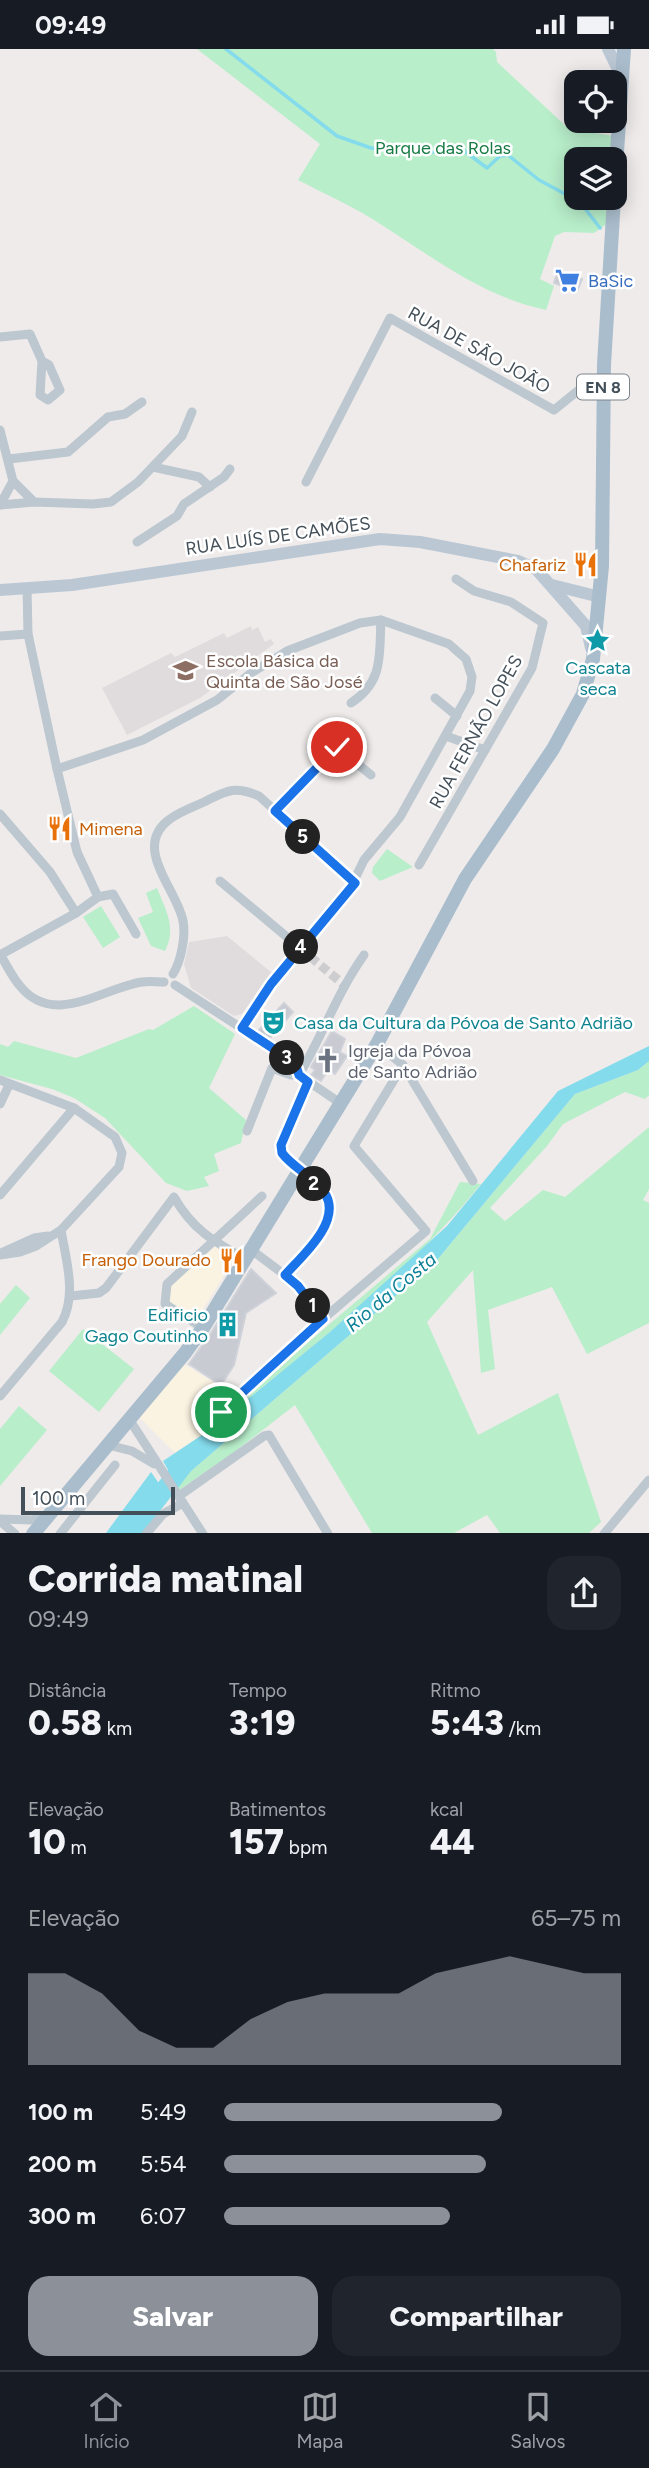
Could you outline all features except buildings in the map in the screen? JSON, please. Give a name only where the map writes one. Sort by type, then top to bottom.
[{"type":"main road","name":"EN 8","points":[[623,70],[624,49]]},
{"type":"main road","name":"EN 8","points":[[34,1533],[203,1328],[377,1044],[465,879],[567,726],[583,694],[593,659],[600,597],[604,526],[603,391],[613,210]]},
{"type":"street","points":[[608,49],[618,70]]},
{"type":"street","name":"RUA DE SÃO JOÃO","points":[[306,482],[390,318],[554,410],[580,389],[603,391]]},
{"type":"street","points":[[0,337],[30,334],[42,361]]},
{"type":"street","points":[[9,459],[68,452],[108,417],[125,414],[142,402]]},
{"type":"street","points":[[0,505],[34,502],[93,505],[111,502],[123,495],[182,436],[192,412]]},
{"type":"street","points":[[0,430],[13,481],[34,502]]},
{"type":"street","points":[[153,467],[199,477],[210,487]]},
{"type":"street","points":[[137,543],[177,516],[184,505],[230,469]]},
{"type":"street","points":[[0,505],[13,481]]},
{"type":"street","name":"RUA LUÍS DE CAMÕES","points":[[0,590],[72,585],[380,538],[420,542],[518,561],[536,569],[586,626],[593,659]]},
{"type":"street","points":[[578,590],[601,577]]},
{"type":"street","name":"RUA FERNÃO LOPES","points":[[419,865],[532,668],[543,623],[512,602],[474,591],[456,579]]},
{"type":"street","name":"RUA LUÍS DE CAMÕES","points":[[552,585],[600,597]]},
{"type":"street","points":[[27,588],[28,634],[57,769],[77,852],[98,897]]},
{"type":"street","points":[[566,604],[600,597]]},
{"type":"street","points":[[57,769],[144,740],[217,700],[251,673],[287,651],[360,623],[381,621],[449,644],[466,659],[472,677],[471,691],[400,817],[364,860],[355,883],[271,984],[242,1028]]},
{"type":"street","points":[[351,703],[362,696],[380,670],[381,621]]},
{"type":"street","points":[[0,636],[28,634]]},
{"type":"street","points":[[435,698],[457,716]]},
{"type":"street","points":[[446,736],[485,750]]},
{"type":"street","points":[[275,811],[337,747],[371,775]]},
{"type":"street","points":[[175,985],[177,980],[173,974],[183,939],[183,921],[155,858],[154,842],[169,819],[228,790],[244,789],[259,796],[355,883]]},
{"type":"street","points":[[0,814],[50,872],[76,913]]},
{"type":"street","points":[[220,881],[300,949]]},
{"type":"street","points":[[136,934],[113,894],[98,897],[76,913],[0,955],[21,987],[34,999],[48,1005],[70,1005],[143,982],[175,985],[295,1063],[299,1075],[340,1103]]},
{"type":"street","points":[[299,1075],[321,1036],[343,984],[364,955]]},
{"type":"street","points":[[164,982],[166,975],[173,974]]},
{"type":"street","points":[[377,1044],[402,1065],[473,1181]]},
{"type":"street","points":[[221,1412],[323,1319],[426,1231],[354,1146],[402,1065]]},
{"type":"street","points":[[247,1131],[272,1068],[299,1075]]},
{"type":"street","points":[[285,1275],[323,1230],[329,1216],[326,1196],[282,1153],[281,1145],[308,1082]]},
{"type":"street","points":[[0,1104],[4,1083],[74,1108],[115,1137],[122,1153],[119,1167],[61,1230],[20,1252],[0,1254]]},
{"type":"street","points":[[0,1195],[74,1108]]},
{"type":"street","points":[[203,1328],[165,1304],[167,1284],[262,1196]]},
{"type":"street","points":[[71,1296],[86,1296],[106,1288],[174,1197],[185,1217],[215,1242],[248,1254],[285,1275],[298,1286],[323,1319]]},
{"type":"street","points":[[0,1396],[62,1322],[68,1311],[71,1296],[61,1230]]},
{"type":"street","points":[[129,1419],[202,1533]]},
{"type":"street","points":[[147,1533],[179,1497],[254,1442],[269,1435],[327,1533]]},
{"type":"street","points":[[108,1445],[132,1451],[157,1465]]},
{"type":"street","points":[[61,1533],[115,1465]]},
{"type":"street","points":[[605,1533],[649,1480]]},
{"type":"street","points":[[0,1520],[32,1520],[48,1516]]},
{"type":"street","points":[[0,1520],[14,1533]]},
{"type":"shaded area","name":"Escola Básica da Quinta de São José","points":[[251,626],[252,630],[258,627],[265,642],[271,639],[274,644],[200,698],[127,735],[102,688],[171,653],[175,657],[224,633],[227,638]]},
{"type":"shaded area","points":[[227,936],[272,973],[242,1014],[234,1016],[191,988],[184,964],[189,942]]},
{"type":"shaded area","points":[[217,1245],[236,1256],[195,1322],[168,1302],[168,1287]]},
{"type":"shaded area","points":[[185,1365],[219,1385],[214,1395],[227,1411],[214,1427],[175,1453],[137,1415]]},
{"type":"green space","name":"Parque das Rolas","points":[[197,49],[493,49],[497,62],[564,124],[564,133],[614,136],[614,147],[564,147],[564,210],[609,210],[608,223],[594,233],[564,232],[555,236],[540,279],[554,286],[546,310],[522,304],[477,285],[365,215],[298,180],[320,144]]},
{"type":"green space","points":[[387,849],[413,867],[380,881],[372,873],[373,867]]},
{"type":"green space","points":[[157,888],[170,927],[165,951],[151,946],[138,918],[153,912],[146,893]]},
{"type":"green space","points":[[101,906],[120,937],[103,948],[83,917]]},
{"type":"green space","points":[[194,1006],[235,1034],[209,1088],[246,1120],[241,1143],[214,1154],[219,1171],[204,1177],[209,1186],[187,1191],[166,1183],[105,1118],[74,1098],[0,1075],[0,1044],[8,1047],[14,1041],[76,1058],[149,1029],[153,1030]]},
{"type":"green space","points":[[649,1061],[649,1095],[645,1099],[625,1092],[563,1124],[547,1146],[490,1208],[505,1221],[543,1190],[565,1197],[649,1127],[649,1189],[643,1200],[649,1203],[649,1323],[587,1354],[552,1287],[488,1310],[495,1369],[481,1373],[473,1270],[427,1322],[478,1435],[558,1393],[601,1522],[589,1533],[500,1533],[487,1515],[454,1533],[372,1533],[295,1405],[229,1456],[179,1490],[176,1484],[437,1260],[575,1094],[638,1070]]},
{"type":"green space","points":[[460,1182],[481,1184],[421,1251],[354,1312],[214,1427],[227,1411],[430,1239]]},
{"type":"green space","points":[[16,1285],[30,1298],[0,1335],[0,1304]]},
{"type":"green space","points":[[83,1329],[134,1369],[99,1412],[49,1371]]},
{"type":"green space","points":[[19,1406],[47,1430],[0,1486],[0,1429]]},
{"type":"water","points":[[649,1046],[649,1061],[638,1070],[575,1094],[437,1260],[176,1484],[163,1461],[214,1427],[330,1332],[447,1226],[558,1091]]},
{"type":"water","points":[[151,1472],[167,1495],[139,1533],[106,1533]]},
{"type":"waterway","points":[[226,49],[337,136],[371,148],[418,153],[463,150],[487,168],[500,156],[508,155],[539,180],[580,202],[600,228]]},
{"type":"waterway","name":"Rio da Costa","points":[[131,1533],[183,1466]]},
{"type":"tunnel","points":[[300,948],[343,984]]},
{"type":"place","name":"BaSic","points":[[568,281]]},
{"type":"place","name":"Chafariz","points":[[586,565]]},
{"type":"place","name":"Cascata seca","points":[[598,641]]},
{"type":"place","name":"Escola Básica da Quinta de São José","points":[[186,671]]},
{"type":"place","name":"Mimena","points":[[59,829]]},
{"type":"place","name":"Casa da Cultura da Póvoa de Santo Adrião","points":[[274,1023]]},
{"type":"place","name":"Igreja da Póvoa de Santo Adrião","points":[[328,1061]]},
{"type":"place","name":"Frango Dourado","points":[[231,1260]]},
{"type":"place","name":"Edificio Gago Coutinho","points":[[228,1325]]},
{"type":"route","points":[[221,1412],[323,1319],[298,1286],[285,1275],[323,1230],[329,1216],[326,1196],[282,1153],[281,1145],[308,1082],[299,1075],[295,1063],[242,1028],[271,984],[355,883],[275,811],[337,747]]}]
